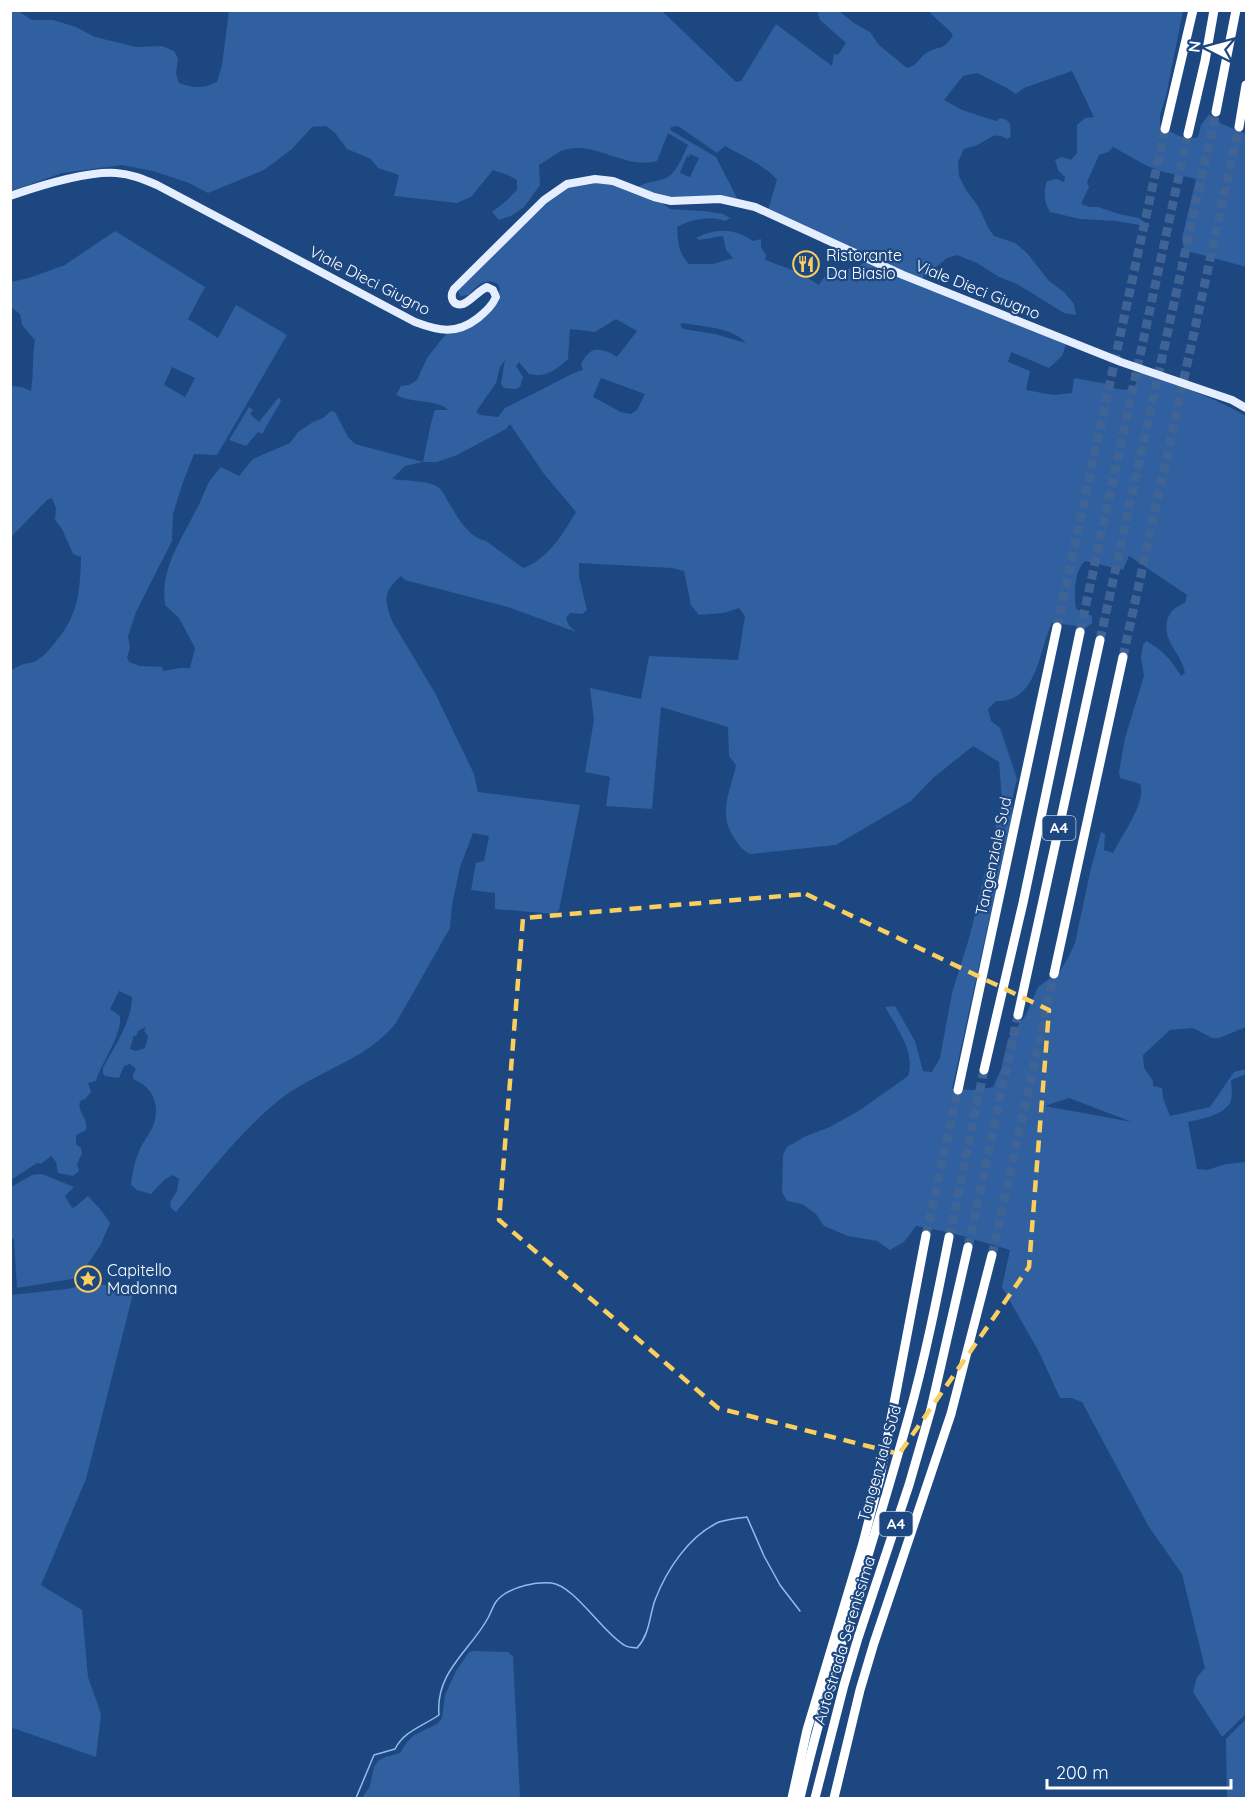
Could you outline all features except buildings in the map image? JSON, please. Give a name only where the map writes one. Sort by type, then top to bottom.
[{"type":"highway","points":[[1165,129],[1193,10]]},
{"type":"highway","points":[[1188,134],[1214,10]]},
{"type":"highway","points":[[1216,112],[1236,10]]},
{"type":"highway","points":[[1239,127],[1246,85]]},
{"type":"highway","name":"Tangenziale Sud","points":[[958,1090],[1057,627]]},
{"type":"highway","points":[[984,1070],[1023,903],[1080,632]]},
{"type":"highway","name":"A4","points":[[1018,1015],[1100,640]]},
{"type":"highway","name":"A4","points":[[1054,974],[1123,657]]},
{"type":"highway","name":"Tangenziale Sud","points":[[792,1798],[807,1730],[863,1543],[880,1476],[926,1234]]},
{"type":"highway","name":"Tangenziale Sud","points":[[800,1798],[815,1733],[909,1415],[931,1328],[949,1237]]},
{"type":"highway","name":"Autostrada Serenissima","points":[[815,1798],[844,1685],[909,1485],[931,1409],[968,1247]]},
{"type":"highway","name":"Autostrada Serenissima","points":[[834,1798],[860,1690],[951,1414],[992,1255]]},
{"type":"main road","name":"Viale Dieci Giugno","points":[[10,196],[42,185],[98,174],[115,173],[139,177],[404,317],[431,328],[451,331],[463,328],[472,322],[493,305],[496,297],[493,290],[487,287],[460,305],[452,300],[453,289],[544,200],[567,184],[595,179],[613,181],[671,201],[720,199],[755,207],[903,275],[1121,362],[1246,408]]},
{"type":"highlighted area","points":[[806,894],[1049,1010],[1029,1267],[899,1454],[718,1408],[499,1220],[523,918]]},
{"type":"shaded area","points":[[11,11],[18,11],[32,20],[53,20],[76,27],[95,37],[136,47],[162,46],[174,51],[178,58],[176,74],[179,83],[198,87],[217,82],[222,65],[229,11],[662,11],[736,82],[741,81],[776,24],[832,66],[834,54],[838,55],[846,43],[820,20],[817,11],[839,11],[870,32],[879,45],[907,68],[927,53],[945,45],[953,35],[929,11],[1183,11],[1160,115],[1160,125],[1178,136],[1198,137],[1201,125],[1209,114],[1222,124],[1246,134],[1246,267],[1184,250],[1182,238],[1196,179],[1147,166],[1113,147],[1108,152],[1099,155],[1087,182],[1089,187],[1081,204],[1139,218],[1151,227],[1116,221],[1080,219],[1050,212],[1045,197],[1047,181],[1056,179],[1064,182],[1065,177],[1058,170],[1055,160],[1062,157],[1071,160],[1077,153],[1077,125],[1085,118],[1094,117],[1072,71],[1024,88],[1016,94],[977,73],[963,76],[944,100],[962,110],[996,121],[1000,118],[1007,121],[1010,124],[1011,136],[1008,139],[992,136],[977,145],[964,149],[958,162],[959,176],[994,236],[1015,243],[1027,253],[1049,281],[1064,292],[1074,304],[1076,315],[1064,313],[1017,284],[957,255],[947,258],[916,283],[1067,341],[1062,356],[1049,368],[1011,352],[1008,362],[1030,371],[1026,390],[1053,395],[1072,393],[1074,378],[1113,385],[1112,388],[1126,390],[1134,387],[1141,372],[1208,397],[1246,416],[1246,1027],[1219,1038],[1212,1038],[1193,1028],[1170,1030],[1143,1055],[1144,1068],[1153,1081],[1153,1086],[1162,1088],[1170,1116],[1210,1107],[1234,1072],[1246,1069],[1246,1074],[1231,1080],[1232,1098],[1224,1109],[1212,1116],[1188,1122],[1197,1169],[1207,1170],[1226,1164],[1246,1162],[1246,1714],[1222,1737],[1193,1692],[1197,1677],[1205,1668],[1182,1574],[1149,1527],[1082,1402],[1071,1398],[1060,1398],[1039,1352],[1002,1287],[1010,1250],[952,1233],[916,1226],[904,1242],[890,1250],[877,1241],[848,1236],[824,1226],[816,1214],[802,1204],[787,1201],[782,1192],[783,1155],[787,1147],[860,1110],[908,1076],[910,1067],[907,1049],[885,1007],[895,1006],[915,1041],[923,1071],[932,1072],[940,1058],[952,993],[970,935],[1002,800],[999,762],[973,746],[933,778],[911,801],[836,845],[750,854],[738,844],[727,823],[726,804],[736,765],[729,756],[728,727],[661,707],[652,809],[606,806],[610,777],[585,772],[594,720],[590,688],[641,699],[649,656],[738,660],[745,616],[739,608],[724,613],[699,615],[691,605],[684,571],[672,568],[579,563],[579,577],[587,610],[582,614],[570,613],[566,618],[569,626],[576,632],[508,607],[405,580],[401,576],[388,591],[387,596],[392,621],[435,693],[474,774],[478,792],[580,805],[559,910],[555,914],[495,909],[495,893],[471,890],[476,863],[484,861],[489,836],[473,833],[460,867],[450,928],[396,1023],[370,1047],[292,1091],[264,1113],[237,1140],[176,1212],[171,1208],[170,1202],[177,1191],[179,1179],[173,1175],[164,1180],[151,1194],[137,1190],[131,1185],[138,1153],[154,1124],[156,1107],[149,1090],[133,1079],[136,1069],[130,1064],[124,1066],[119,1078],[105,1076],[103,1073],[103,1068],[126,1025],[131,1007],[132,997],[119,991],[110,1009],[120,1016],[118,1032],[96,1081],[88,1083],[91,1092],[80,1101],[79,1105],[86,1130],[76,1135],[76,1144],[81,1148],[82,1153],[77,1164],[79,1171],[73,1176],[58,1173],[56,1162],[51,1156],[11,1180],[11,671],[18,666],[41,658],[68,624],[76,604],[81,557],[73,554],[62,529],[55,520],[56,508],[52,498],[47,500],[11,537],[11,386],[31,391],[35,340],[22,325],[20,314],[11,307],[11,282],[65,265],[115,231],[205,287],[188,319],[218,338],[236,305],[287,335],[217,455],[194,454],[182,485],[173,514],[172,541],[136,612],[128,636],[130,648],[127,657],[129,662],[140,666],[162,667],[163,671],[190,668],[195,648],[179,618],[165,605],[165,580],[172,557],[208,483],[215,474],[221,467],[239,476],[253,459],[290,443],[298,432],[331,411],[335,412],[348,437],[355,444],[423,462],[435,410],[448,410],[438,404],[410,400],[396,395],[401,386],[409,385],[417,380],[427,358],[445,335],[493,305],[500,289],[498,284],[490,281],[479,285],[469,295],[460,296],[458,290],[461,282],[567,184],[595,179],[654,197],[670,209],[704,211],[723,214],[730,218],[725,221],[713,218],[701,219],[677,227],[678,242],[689,264],[713,264],[733,258],[726,250],[723,236],[699,240],[696,238],[718,231],[739,234],[753,241],[761,239],[761,247],[766,255],[765,260],[798,272],[819,285],[825,276],[861,265],[869,256],[768,210],[777,180],[772,175],[753,161],[725,146],[717,153],[678,126],[671,127],[670,130],[716,157],[738,200],[674,200],[638,187],[670,176],[679,163],[688,145],[668,133],[657,161],[633,162],[587,149],[576,148],[561,151],[539,165],[540,185],[524,207],[511,216],[499,220],[492,212],[517,190],[517,180],[508,175],[493,170],[471,197],[457,203],[394,196],[399,175],[378,168],[371,159],[347,149],[335,133],[326,126],[312,127],[292,149],[264,170],[208,193],[189,183],[153,171],[122,165],[62,173],[11,191]],"holes":[[[690,154],[699,158],[690,177],[680,173],[687,156],[689,157]],[[616,319],[637,331],[617,357],[601,350],[588,353],[581,364],[583,370],[505,408],[498,417],[480,415],[476,412],[496,383],[500,367],[505,360],[501,384],[504,388],[515,389],[520,387],[523,377],[516,366],[519,362],[529,374],[535,375],[555,370],[564,363],[568,359],[570,329],[595,332]],[[683,323],[717,329],[733,334],[746,343],[715,334],[683,329],[680,325]],[[172,367],[195,378],[185,397],[164,385]],[[601,378],[645,394],[637,410],[631,414],[621,412],[593,397]],[[510,424],[544,474],[576,512],[547,552],[540,559],[523,568],[486,541],[473,535],[458,518],[443,492],[435,485],[392,479],[405,466],[437,462],[457,455],[506,429]],[[1129,556],[1187,595],[1185,603],[1170,613],[1166,624],[1170,642],[1181,660],[1185,673],[1181,676],[1157,647],[1146,641],[1143,645],[1141,657],[1144,676],[1125,738],[1119,772],[1120,778],[1140,784],[1140,800],[1137,809],[1113,853],[1104,850],[1105,834],[1101,832],[1075,943],[1060,971],[1038,987],[1026,1015],[1008,1039],[1001,1069],[993,1087],[975,1090],[952,1089],[1012,815],[1017,779],[1000,728],[991,721],[988,709],[996,701],[1010,699],[1020,693],[1028,684],[1039,661],[1052,623],[1087,627],[1092,623],[1092,616],[1076,609],[1077,577],[1085,561],[1123,570]],[[146,1027],[144,1031],[148,1036],[145,1048],[136,1051],[130,1049],[134,1035],[136,1036],[138,1031]],[[1069,1098],[1132,1122],[1045,1106]]]},
{"type":"shaded area","points":[[279,397],[281,401],[262,434],[258,432],[246,446],[229,440],[249,407],[253,410],[250,414],[259,422]]},
{"type":"shaded area","points":[[42,1174],[74,1187],[65,1196],[72,1208],[88,1196],[110,1223],[100,1246],[78,1278],[17,1288],[14,1239],[11,1239],[11,1187],[32,1175]]},
{"type":"shaded area","points":[[94,1283],[123,1288],[133,1294],[86,1479],[41,1585],[82,1610],[88,1677],[101,1714],[96,1757],[10,1727],[11,1295],[67,1289]]},
{"type":"shaded area","points":[[469,1652],[508,1652],[513,1656],[520,1798],[362,1798],[370,1786],[374,1767],[378,1761],[400,1753],[414,1735],[437,1724],[442,1718],[445,1695],[456,1671]]},
{"type":"shaded area","points":[[1246,1719],[1246,1798],[1227,1798],[1226,1739]]},
{"type":"waterway","points":[[356,1798],[374,1755],[395,1749],[409,1733],[439,1715],[442,1686],[448,1674],[481,1630],[497,1600],[514,1589],[539,1583],[560,1586],[578,1600],[615,1639],[626,1646],[637,1648],[647,1631],[660,1588],[680,1555],[708,1528],[722,1521],[747,1517],[780,1585],[800,1611]]},
{"type":"tunnel","points":[[1100,640],[1216,112]]},
{"type":"tunnel","points":[[1123,657],[1239,127]]},
{"type":"tunnel","points":[[1057,627],[1165,129]]},
{"type":"tunnel","points":[[1080,632],[1188,134]]},
{"type":"tunnel","points":[[992,1255],[1054,974]]},
{"type":"tunnel","points":[[968,1247],[1018,1015]]},
{"type":"tunnel","points":[[949,1237],[984,1070]]},
{"type":"tunnel","points":[[926,1235],[958,1090]]},
{"type":"place","name":"Ristorante Da Biasio","points":[[806,264]]},
{"type":"place","name":"Capitello Madonna","points":[[88,1279]]}]
